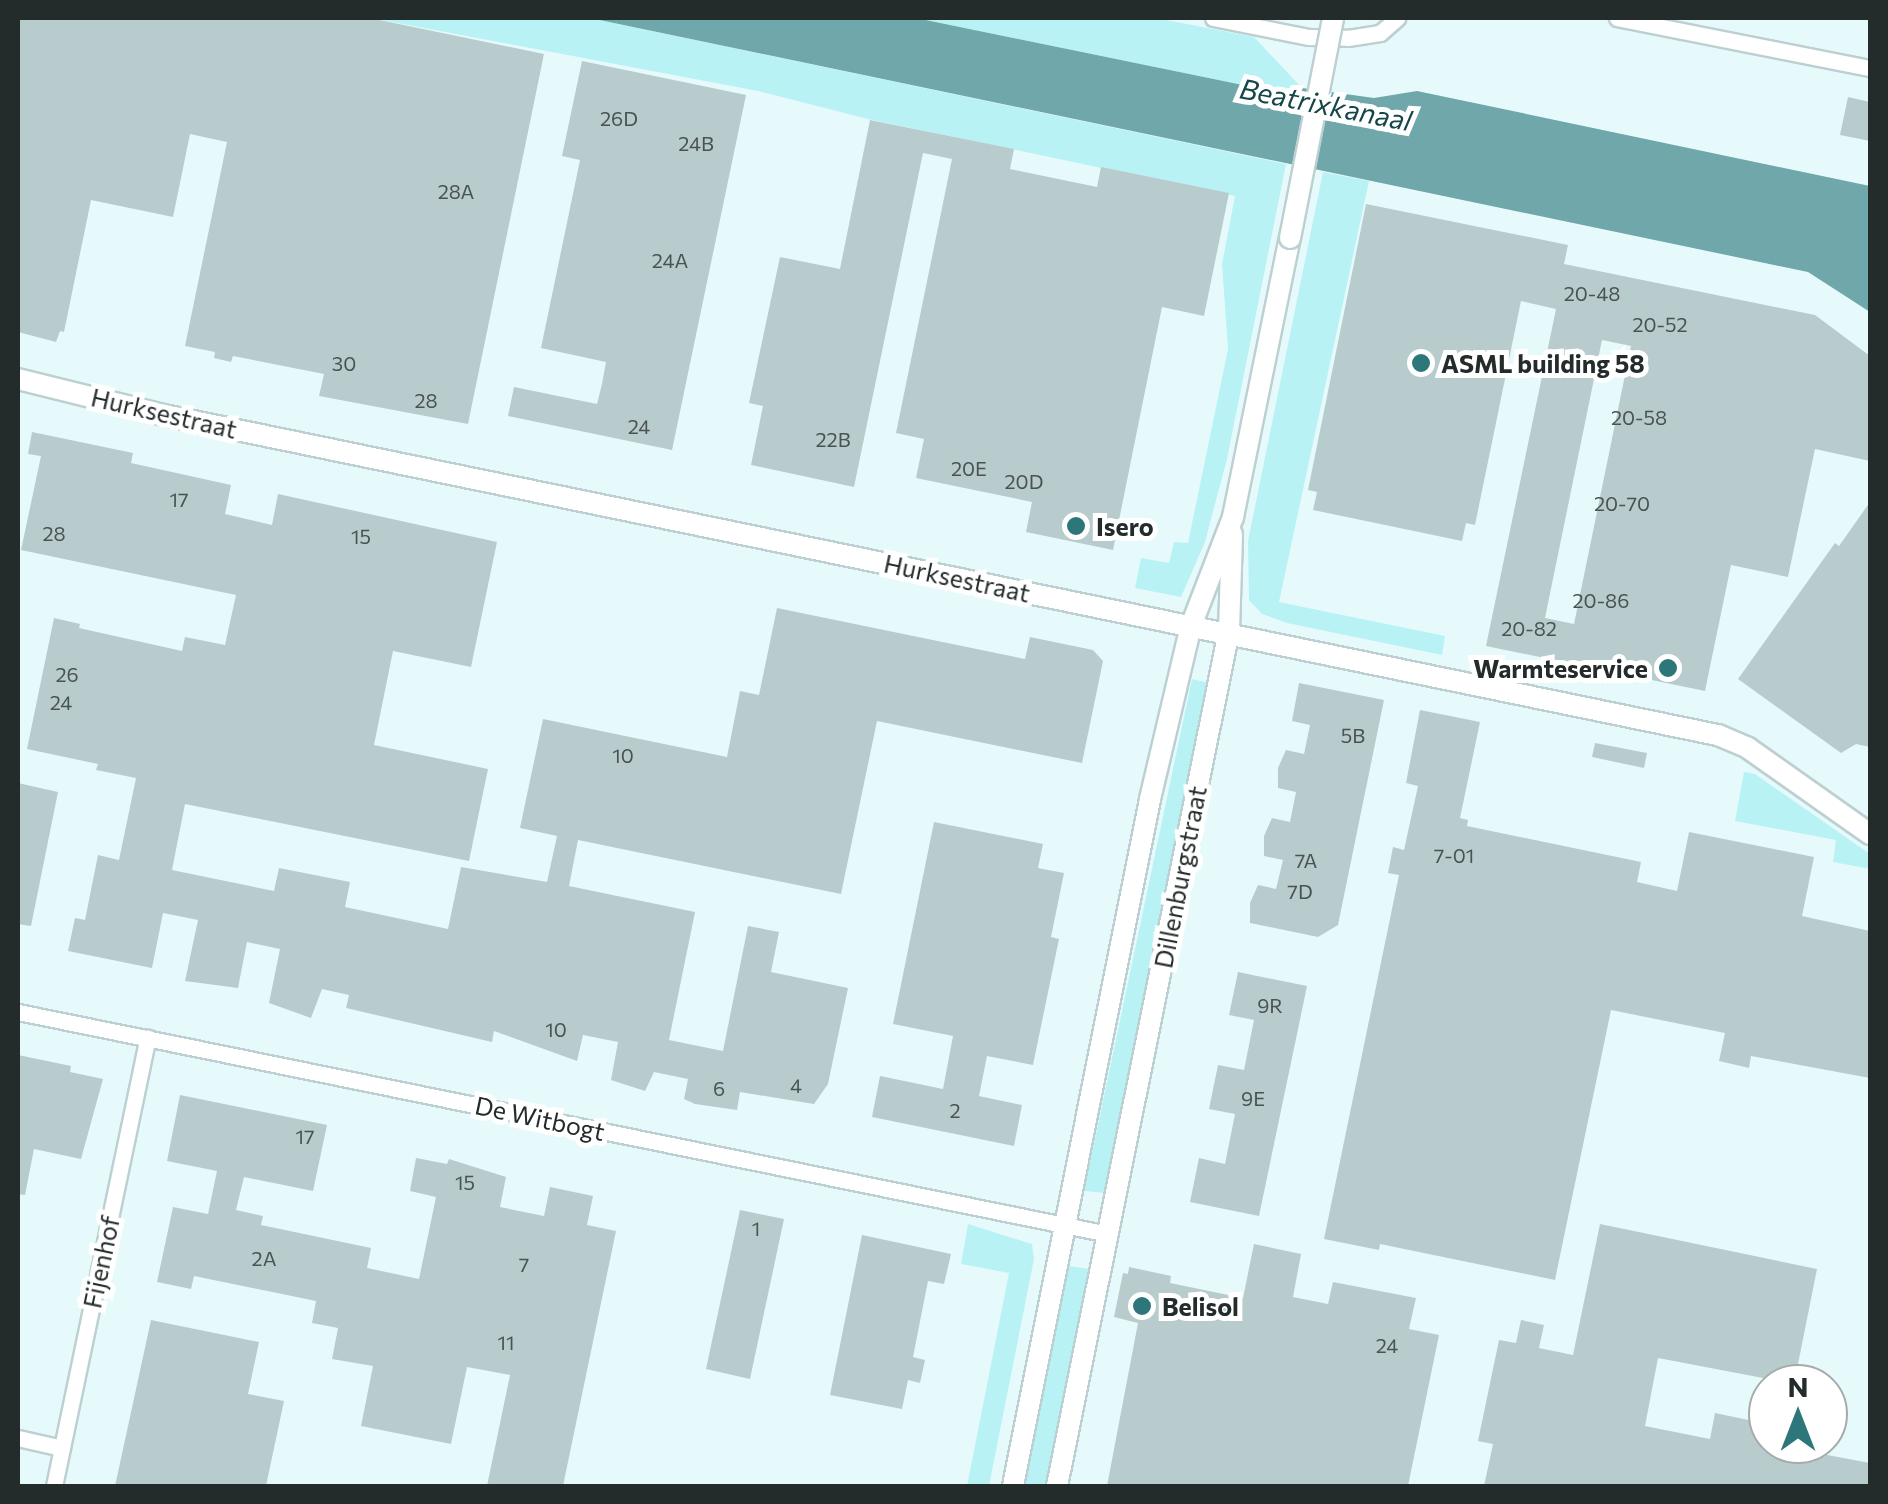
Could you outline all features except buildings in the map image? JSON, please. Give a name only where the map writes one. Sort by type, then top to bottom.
[{"type":"street","points":[[1213,18],[1276,24],[1348,38],[1380,33],[1397,18]]},
{"type":"street","name":"Dillenburgstraat","points":[[1013,1486],[1147,814],[1192,626],[1233,518],[1333,18]]},
{"type":"street","points":[[1617,18],[1870,68]]},
{"type":"street","name":"Hurksestraat","points":[[18,379],[164,415],[1718,735],[1748,748],[1870,834]]},
{"type":"street","name":"Dillenburgstraat","points":[[1057,1486],[1229,632],[1233,518]]},
{"type":"street","name":"De Witbogt","points":[[18,1012],[1062,1225]]},
{"type":"street","name":"Fijenhof","points":[[54,1486],[148,1038]]},
{"type":"street","points":[[1062,1225],[1108,1234]]},
{"type":"street","points":[[18,1438],[62,1448]]},
{"type":"shaded area","points":[[371,18],[590,18],[1286,164],[1227,459],[1205,542],[1181,597],[1135,588],[1141,558],[1169,563],[1174,542],[1188,543],[1228,349],[1222,264],[1235,196],[868,119],[758,91]]},
{"type":"shaded area","points":[[916,18],[1156,18],[1254,37],[1302,88],[1282,93]]},
{"type":"shaded area","points":[[1323,172],[1369,181],[1279,602],[1445,636],[1442,655],[1287,623],[1262,614],[1249,600],[1248,541]]},
{"type":"shaded area","points":[[1192,679],[1209,683],[1105,1193],[1084,1191]]},
{"type":"shaded area","points":[[1744,772],[1755,774],[1870,854],[1870,869],[1833,862],[1836,840],[1735,821]]},
{"type":"shaded area","points":[[968,1224],[1032,1244],[1034,1259],[989,1486],[967,1486],[1009,1273],[961,1264]]},
{"type":"shaded area","points":[[1068,1266],[1090,1269],[1045,1486],[1021,1486]]},
{"type":"water","name":"Beatrixkanaal","points":[[590,18],[916,18],[1282,93],[1302,88],[1374,98],[1417,91],[1870,186],[1870,312],[1808,272]]},
{"type":"place","name":"ASML building 58","points":[[1421,363]]},
{"type":"place","name":"Isero","points":[[1076,526]]},
{"type":"place","name":"Warmteservice","points":[[1668,668]]},
{"type":"place","name":"Belisol","points":[[1142,1306]]}]
